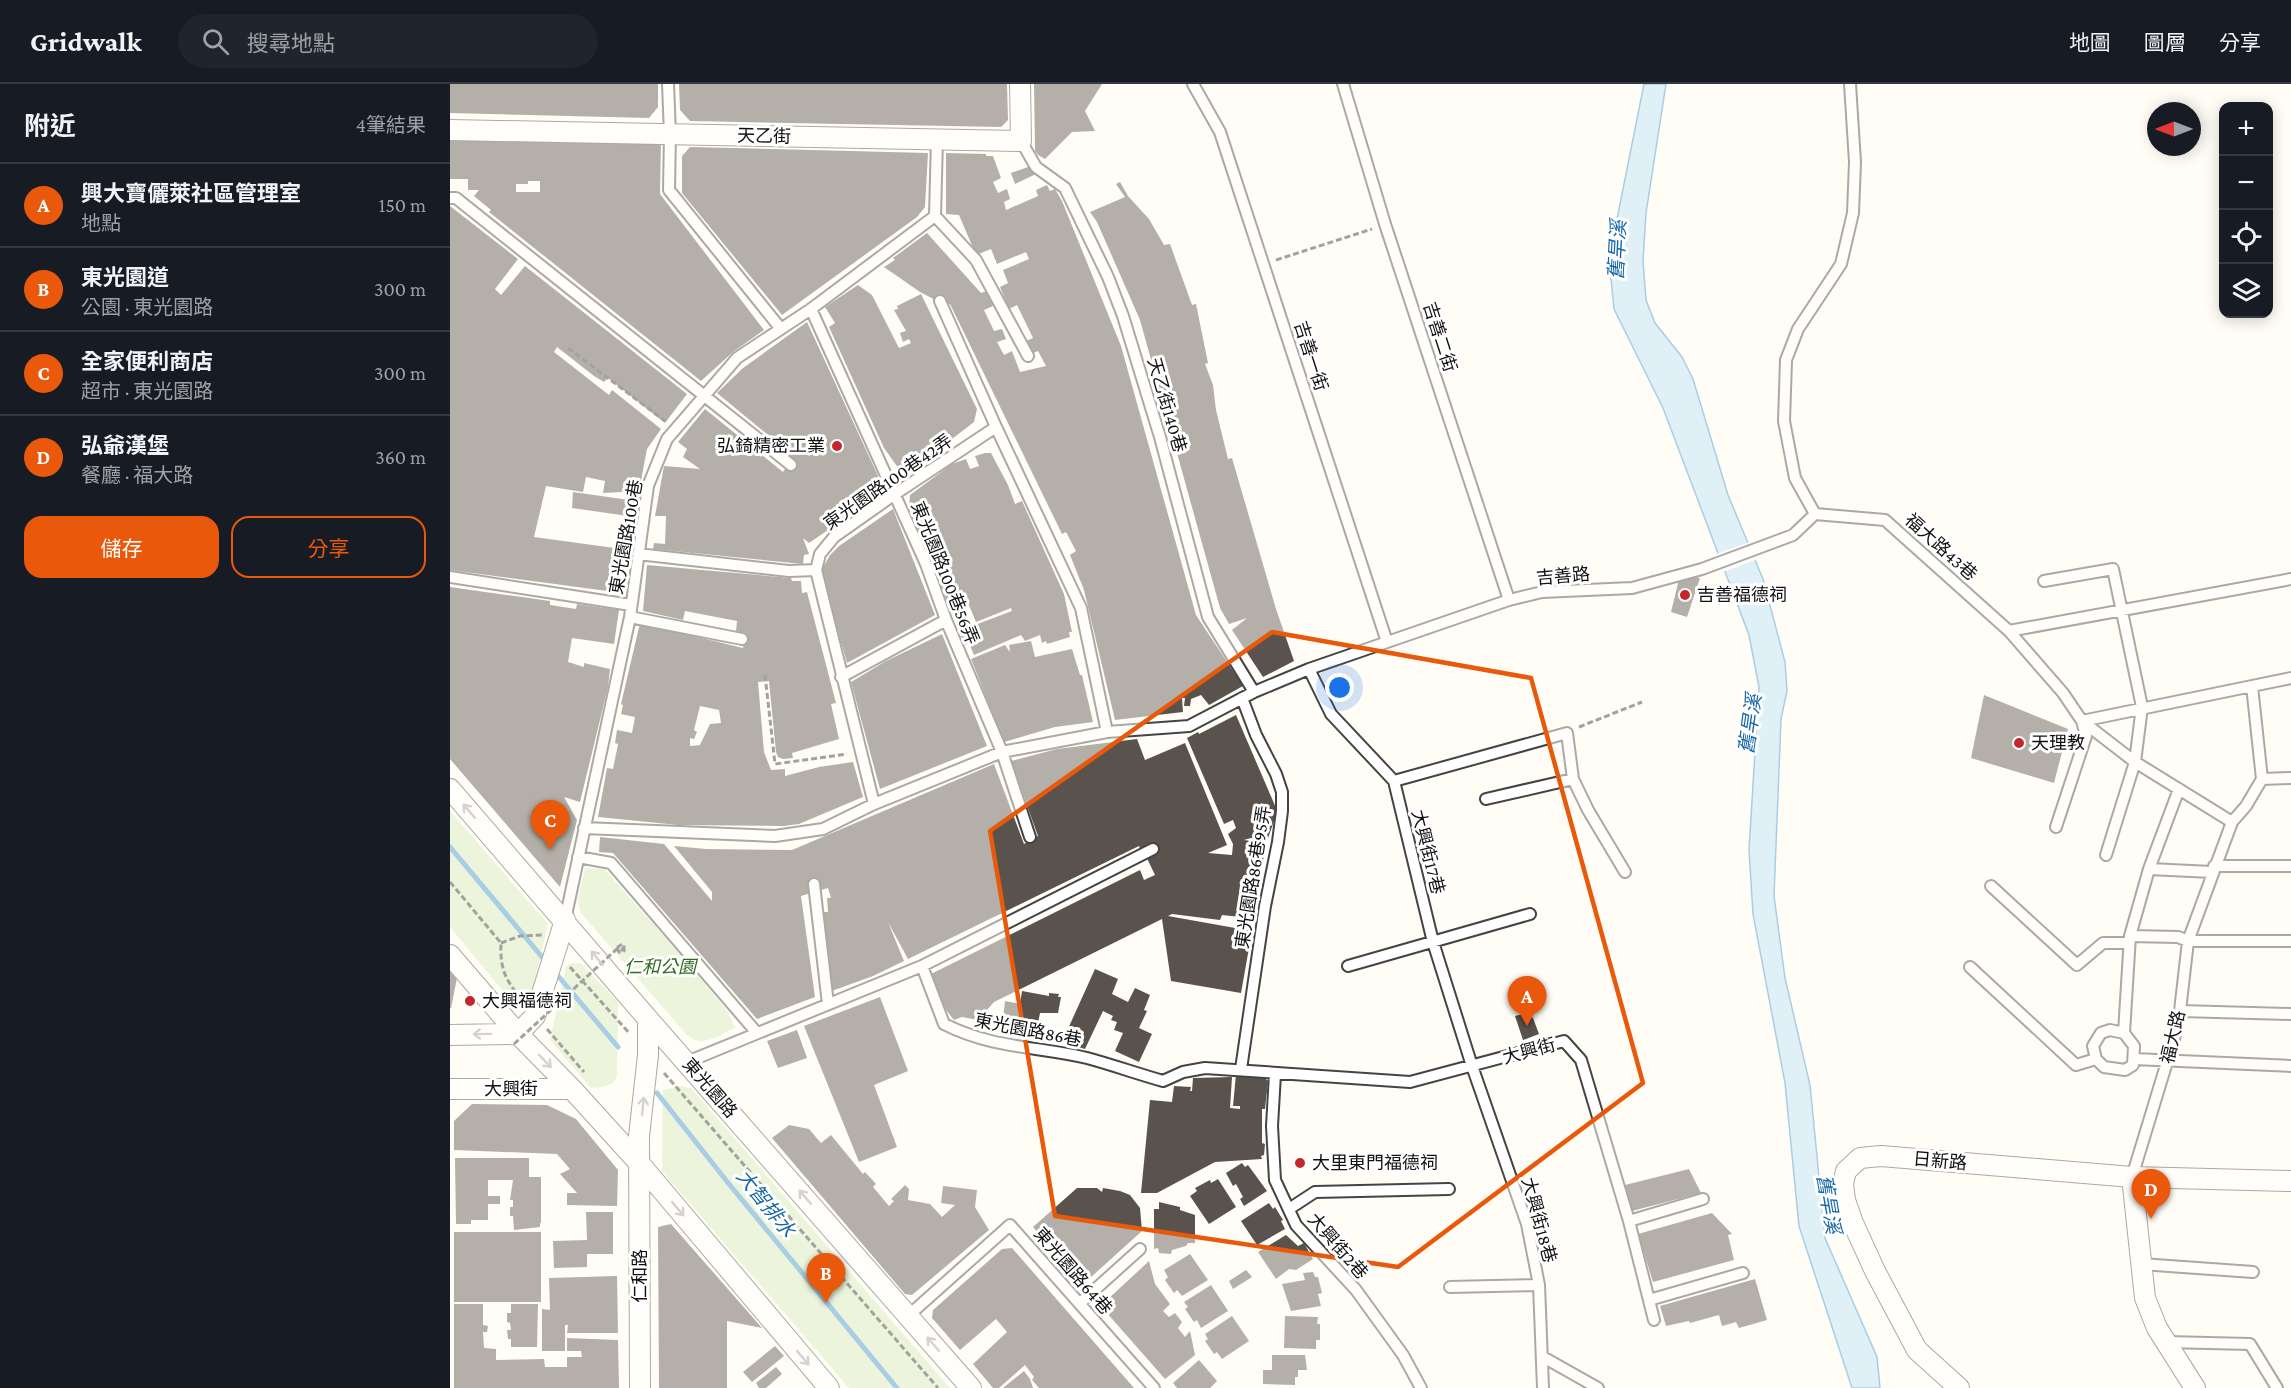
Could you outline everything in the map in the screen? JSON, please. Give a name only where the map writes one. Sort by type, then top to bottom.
[{"type":"street","points":[[1020,84],[1021,141]]},
{"type":"street","name":"天乙街","points":[[450,130],[1021,141]]},
{"type":"street","name":"東光園路","points":[[450,789],[971,1388]]},
{"type":"street","points":[[516,1039],[535,1016],[565,920]]},
{"type":"street","points":[[450,955],[516,1039],[572,1089],[640,1164],[829,1388]]},
{"type":"street","name":"仁和路","points":[[640,1388],[639,1136],[648,1055],[648,1019]]},
{"type":"street","points":[[450,1035],[516,1039]]},
{"type":"street","name":"大興街","points":[[450,1089],[572,1089]]},
{"type":"street","name":"日新路","points":[[1959,1388],[1917,1350],[1875,1271],[1845,1200],[1843,1184],[1846,1171],[1860,1158],[1881,1156],[2132,1177],[2291,1181]]},
{"type":"street","name":"福大路","points":[[2132,1177],[2145,1298],[2157,1329],[2195,1388]]},
{"type":"lane","points":[[668,84],[669,190],[781,329]]},
{"type":"lane","name":"吉善一街","points":[[1192,84],[1220,132],[1387,642]]},
{"type":"lane","name":"吉善二街","points":[[1343,84],[1385,224],[1509,600]]},
{"type":"lane","points":[[1815,514],[1795,478],[1784,421],[1786,360],[1798,329],[1841,264],[1854,213],[1855,162],[1850,84]]},
{"type":"lane","points":[[937,139],[935,216],[976,260],[1028,356]]},
{"type":"lane","name":"天乙街140巷","points":[[1021,141],[1036,167],[1065,188],[1108,277],[1123,316],[1160,437],[1208,616],[1254,692]]},
{"type":"lane","points":[[450,198],[456,198],[791,465]]},
{"type":"lane","name":"東光園路100巷","points":[[565,920],[630,617],[648,486],[667,439],[737,358],[811,309],[935,216]]},
{"type":"lane","points":[[940,301],[996,428],[1081,608],[1107,732]]},
{"type":"lane","name":"東光園路100巷56弄","points":[[811,309],[926,564],[946,620],[1002,752],[1030,837]]},
{"type":"lane","name":"東光園路100巷42弄","points":[[816,570],[820,554],[834,537],[996,428]]},
{"type":"lane","name":"吉善路","points":[[584,828],[775,836],[823,829],[874,804],[1002,752],[1107,732],[1189,726],[1254,692],[1309,669],[1509,600],[1542,592],[1632,588],[1702,569],[1793,535],[1815,514]]},
{"type":"lane","name":"福大路43巷","points":[[1815,514],[1885,520],[2009,631],[2063,693],[2082,720],[2135,762],[2232,822]]},
{"type":"lane","points":[[638,554],[789,571],[816,570],[874,804]]},
{"type":"lane","points":[[2044,581],[2113,569],[2142,707],[2135,762],[2106,855]]},
{"type":"lane","points":[[450,577],[631,605]]},
{"type":"lane","points":[[2009,631],[2291,579]]},
{"type":"lane","points":[[630,617],[742,639]]},
{"type":"lane","points":[[841,677],[946,620]]},
{"type":"lane","name":"大興街17巷","points":[[1309,669],[1331,714],[1394,781],[1433,942],[1472,1066]]},
{"type":"lane","points":[[2056,827],[2086,736],[2082,720],[2291,678]]},
{"type":"lane","points":[[2252,686],[2262,779],[2291,778]]},
{"type":"lane","name":"東光園路86巷95弄","points":[[1241,1069],[1265,906],[1282,811],[1282,792],[1276,774],[1260,744],[1242,698]]},
{"type":"lane","points":[[1394,781],[1567,733],[1573,779],[1588,810],[1625,872]]},
{"type":"lane","points":[[1486,799],[1573,779]]},
{"type":"lane","name":"福大路","points":[[2132,1177],[2168,1062],[2180,1011],[2187,941],[2232,822],[2246,806],[2262,779]]},
{"type":"lane","points":[[2124,1033],[2130,939],[2149,869],[2179,789]]},
{"type":"lane","points":[[687,1062],[922,966],[1153,849]]},
{"type":"lane","points":[[578,857],[611,863],[757,1033]]},
{"type":"lane","points":[[2149,869],[2291,866]]},
{"type":"lane","points":[[814,884],[828,1004]]},
{"type":"lane","points":[[1991,886],[2077,965],[2103,943],[2130,939],[2178,937],[2187,941],[2291,941]]},
{"type":"lane","points":[[1348,966],[1530,914]]},
{"type":"lane","name":"東光園路86巷","points":[[922,966],[944,1024],[968,1036],[1002,1045],[1086,1058],[1162,1081],[1183,1072],[1206,1068],[1241,1069],[1275,1074]]},
{"type":"lane","points":[[1970,967],[2076,1065],[2096,1059]]},
{"type":"lane","points":[[2180,1011],[2291,1014]]},
{"type":"lane","points":[[2109,1030],[2124,1033],[2134,1046],[2133,1065],[2125,1070],[2104,1067],[2096,1059],[2093,1046],[2101,1033],[2109,1030]]},
{"type":"lane","name":"大興街","points":[[1275,1074],[1410,1082],[1564,1041],[1581,1060],[1629,1221],[1654,1320]]},
{"type":"lane","points":[[2134,1059],[2291,1066]]},
{"type":"lane","name":"大興街18巷","points":[[1472,1066],[1527,1224],[1539,1285],[1543,1388]]},
{"type":"lane","name":"大興街2巷","points":[[1275,1074],[1272,1126],[1275,1180],[1296,1224],[1362,1299],[1403,1355],[1421,1388]]},
{"type":"lane","points":[[1289,1209],[1315,1192],[1449,1189]]},
{"type":"lane","points":[[1629,1221],[1702,1199]]},
{"type":"lane","name":"東光園路64巷","points":[[908,1316],[1010,1224],[1154,1388]]},
{"type":"lane","points":[[1080,1303],[1140,1249]]},
{"type":"lane","points":[[2141,1264],[2253,1272]]},
{"type":"lane","points":[[1649,1300],[1743,1273]]},
{"type":"lane","points":[[1450,1287],[1539,1285]]},
{"type":"lane","points":[[2166,1342],[2250,1344],[2277,1388]]},
{"type":"lane","points":[[1543,1357],[1598,1388]]},
{"type":"path","points":[[1263,264],[1385,224]]},
{"type":"path","points":[[568,348],[676,429]]},
{"type":"path","points":[[765,675],[775,764],[860,752]]},
{"type":"path","points":[[1567,733],[1642,702]]},
{"type":"path","points":[[450,882],[501,943],[501,966],[509,984],[587,1076]]},
{"type":"path","points":[[501,943],[519,936],[543,935],[555,955],[648,1055],[938,1388]]},
{"type":"path","points":[[618,947],[619,952],[624,951],[624,945],[618,947],[622,950],[623,947],[618,947]]},
{"type":"path","points":[[516,1039],[618,947]]},
{"type":"highlighted area","points":[[1272,632],[1531,678],[1643,1083],[1398,1267],[1055,1216],[990,831]]},
{"type":"green space","points":[[450,811],[548,924],[531,998],[512,1002],[450,927]]},
{"type":"green space","name":"仁和公園","points":[[585,868],[604,869],[677,950],[728,1012],[735,1028],[705,1041],[688,1036],[580,912],[578,899]]},
{"type":"green space","points":[[572,963],[581,964],[618,1002],[617,1076],[613,1083],[602,1087],[591,1088],[550,1040],[566,966]]},
{"type":"green space","points":[[681,1086],[691,1088],[950,1388],[849,1388],[662,1171],[663,1090]]},
{"type":"water","name":"舊旱溪","points":[[1644,84],[1666,84],[1646,213],[1643,261],[1646,300],[1655,323],[1682,357],[1693,379],[1728,495],[1763,579],[1785,662],[1787,691],[1781,719],[1774,896],[1785,978],[1810,1085],[1825,1238],[1877,1357],[1880,1388],[1852,1388],[1799,1226],[1785,1083],[1753,914],[1749,850],[1759,687],[1749,635],[1663,408],[1614,309],[1610,268],[1615,229]]},
{"type":"pier","points":[[1750,542],[1758,559],[1723,572],[1716,554]]},
{"type":"building","points":[[450,84],[658,84],[658,107],[649,118],[450,113]]},
{"type":"building","points":[[679,84],[1007,84],[1008,120],[1001,127],[690,121],[680,110]]},
{"type":"building","points":[[1034,84],[1102,84],[1085,111],[1095,131],[1072,132],[1045,159],[1038,155],[1035,151]]},
{"type":"building","points":[[450,136],[661,141],[660,194],[764,330],[733,352],[701,381],[489,212],[491,210],[474,196],[479,190],[468,190],[468,179],[450,179]],"holes":[[[540,181],[540,192],[516,192],[516,184]]]},
{"type":"building","points":[[690,147],[928,153],[925,207],[917,217],[782,315],[682,193],[682,156]]},
{"type":"building","points":[[946,153],[993,156],[1001,178],[993,182],[998,193],[1007,189],[1010,199],[1004,202],[1006,210],[1038,196],[1036,190],[1047,185],[1050,191],[1055,189],[1062,201],[1121,346],[1196,615],[1243,686],[1209,705],[1201,695],[1191,699],[1190,706],[1184,706],[1185,698],[1182,698],[1183,712],[1115,720],[1084,590],[1070,555],[1076,551],[1066,532],[1062,534],[950,304],[947,306],[920,292],[884,267],[927,233],[981,293],[987,291],[993,306],[984,310],[994,331],[1002,329],[1006,339],[997,342],[1004,355],[1012,351],[1020,372],[1046,366],[1038,351],[1029,355],[1024,342],[1033,338],[1017,305],[1009,309],[1000,287],[1008,283],[1003,270],[1029,259],[1026,252],[997,264],[991,249],[976,255],[959,215],[946,214]]},
{"type":"building","points":[[1028,167],[1036,174],[1015,184],[1011,173]]},
{"type":"building","points":[[1120,182],[1128,196],[1149,219],[1164,245],[1170,244],[1192,305],[1196,304],[1208,363],[1205,364],[1213,385],[1216,410],[1228,459],[1232,458],[1276,609],[1294,661],[1263,677],[1232,630],[1247,618],[1229,624],[1220,608],[1140,320],[1097,222],[1090,212],[1125,197],[1116,184]]},
{"type":"building","points":[[450,206],[518,259],[495,289],[501,295],[525,266],[687,394],[665,423],[608,378],[604,382],[594,376],[557,347],[554,352],[609,395],[612,390],[661,429],[647,449],[639,491],[603,493],[605,481],[586,477],[583,492],[546,486],[534,537],[629,550],[626,571],[620,571],[619,583],[622,583],[622,593],[450,570]]},
{"type":"building","points":[[858,285],[872,295],[899,348],[911,343],[909,339],[903,342],[900,333],[906,331],[894,310],[898,309],[897,306],[921,294],[977,409],[974,422],[904,476],[884,448],[829,327],[835,323],[825,307]]},
{"type":"building","points":[[807,322],[885,491],[809,543],[803,538],[809,554],[804,555],[803,564],[653,549],[654,543],[665,544],[666,516],[655,516],[664,466],[700,469],[683,457],[687,449],[678,442],[705,409],[783,472],[789,463],[779,444],[717,393],[743,368]]},
{"type":"building","points":[[991,453],[1015,504],[1022,501],[1064,594],[1072,632],[1069,632],[1070,637],[1047,644],[1046,641],[1042,643],[1040,635],[1025,641],[1021,635],[974,655],[969,643],[965,645],[959,631],[1012,611],[1011,608],[976,622],[966,598],[949,606],[909,508],[910,495],[952,464],[966,459],[970,469],[979,466],[975,456]]},
{"type":"building","points":[[573,492],[629,500],[628,516],[572,508]]},
{"type":"building","points":[[893,509],[935,615],[847,663],[821,571],[830,555],[839,546]]},
{"type":"building","points":[[647,565],[791,578],[792,581],[801,581],[802,593],[807,592],[836,703],[831,704],[839,739],[792,753],[793,758],[778,757],[769,681],[758,682],[764,752],[771,770],[785,769],[785,776],[819,767],[853,762],[863,797],[799,824],[784,826],[678,825],[598,817],[607,768],[613,769],[618,744],[615,743],[617,730],[632,733],[635,717],[621,714],[623,705],[621,704],[640,623],[743,648],[745,633],[736,631],[737,621],[685,611],[683,620],[643,611]],"holes":[[[700,706],[719,710],[721,723],[710,724],[700,745],[690,746],[690,738],[694,739],[697,732],[694,730]]]},
{"type":"building","name":"吉善福德祠","points":[[1680,575],[1700,578],[1687,617],[1671,612]]},
{"type":"building","points":[[450,587],[550,601],[550,605],[576,609],[577,604],[619,610],[614,644],[572,638],[568,662],[584,667],[584,663],[610,669],[608,687],[580,802],[564,797],[577,820],[560,887],[450,759]]},
{"type":"building","points":[[942,634],[987,746],[880,789],[851,682],[886,661]]},
{"type":"building","points":[[1031,641],[1035,657],[1072,649],[1080,675],[1082,675],[1093,722],[1055,727],[1004,742],[971,659],[1005,645],[1010,652],[1009,645]]},
{"type":"building","name":"天理教","points":[[1984,695],[2068,729],[2054,783],[1971,758]]},
{"type":"building","points":[[1236,715],[1279,815],[1274,821],[1267,841],[1251,838],[1244,840],[1259,842],[1259,846],[1265,847],[1256,909],[1243,911],[1241,917],[1222,915],[1220,920],[1172,914],[1168,916],[1252,931],[1241,993],[1171,981],[1162,919],[994,1002],[978,1020],[962,1017],[954,1020],[938,1000],[929,975],[1140,870],[1144,880],[1155,875],[1139,846],[908,959],[888,922],[904,961],[873,976],[829,992],[820,912],[828,912],[827,898],[831,898],[828,888],[801,896],[815,997],[757,1019],[613,853],[599,852],[600,837],[664,844],[712,901],[712,892],[674,846],[706,849],[792,850],[994,764],[1024,844],[1038,836],[1011,761],[1057,749],[1137,739],[1145,760],[1185,743],[1227,845],[1208,853],[1232,855],[1233,844],[1228,834],[1236,828],[1233,820],[1224,824],[1187,738]]},
{"type":"building","points":[[450,969],[457,978],[451,1008],[450,1008]]},
{"type":"building","points":[[1095,969],[1118,979],[1112,994],[1128,1002],[1135,988],[1150,995],[1144,1010],[1147,1011],[1139,1028],[1152,1034],[1139,1062],[1115,1051],[1123,1033],[1114,1030],[1117,1022],[1111,1020],[1113,1016],[1103,1011],[1085,1049],[1062,1042]]},
{"type":"building","points":[[1022,991],[1049,996],[1049,993],[1059,994],[1058,997],[1061,997],[1058,1013],[1040,1013],[1038,1023],[1015,1020],[1015,1023],[1005,1022],[1003,1018],[1005,1001],[1020,1004]]},
{"type":"building","points":[[880,997],[908,1071],[874,1085],[897,1147],[859,1162],[804,1026]]},
{"type":"building","points":[[1527,1013],[1533,1018],[1539,1034],[1523,1040],[1515,1016]]},
{"type":"building","points":[[797,1030],[807,1058],[778,1068],[767,1041]]},
{"type":"building","points":[[1236,1074],[1263,1076],[1268,1081],[1265,1109],[1262,1109],[1262,1143],[1265,1144],[1262,1159],[1215,1162],[1157,1193],[1141,1193],[1150,1100],[1172,1102],[1174,1086],[1191,1087],[1190,1091],[1192,1091],[1193,1078],[1232,1077],[1230,1108],[1240,1109],[1240,1106],[1233,1106]]},
{"type":"building","points":[[472,1104],[547,1105],[576,1119],[618,1170],[617,1206],[567,1205],[567,1193],[577,1193],[560,1174],[570,1169],[557,1154],[454,1150],[454,1121]]},
{"type":"building","points":[[789,1125],[809,1129],[821,1143],[831,1135],[863,1174],[865,1172],[876,1184],[873,1187],[889,1206],[894,1201],[891,1199],[905,1185],[909,1189],[908,1200],[930,1204],[942,1217],[955,1205],[941,1203],[943,1186],[977,1190],[975,1207],[989,1230],[912,1295],[905,1294],[772,1138]]},
{"type":"building","points":[[455,1158],[529,1158],[529,1177],[541,1177],[540,1227],[514,1230],[513,1216],[510,1216],[510,1207],[513,1207],[513,1200],[510,1200],[513,1180],[488,1180],[488,1196],[500,1196],[500,1204],[488,1204],[488,1220],[471,1220],[471,1224],[456,1224]]},
{"type":"building","points":[[1242,1163],[1245,1167],[1248,1165],[1267,1191],[1244,1206],[1240,1199],[1243,1197],[1236,1184],[1233,1186],[1226,1173]]},
{"type":"building","points":[[1689,1169],[1701,1193],[1632,1211],[1625,1185]]},
{"type":"building","points":[[1218,1179],[1236,1207],[1209,1224],[1190,1196],[1197,1191],[1195,1188],[1210,1180],[1211,1183]]},
{"type":"building","points":[[1077,1188],[1097,1188],[1102,1192],[1103,1188],[1120,1191],[1130,1195],[1140,1208],[1142,1231],[1090,1278],[1077,1278],[1033,1227]]},
{"type":"building","points":[[1159,1202],[1180,1207],[1180,1210],[1195,1215],[1195,1243],[1188,1243],[1186,1246],[1172,1250],[1171,1254],[1159,1253],[1158,1248],[1154,1249],[1154,1209],[1159,1209]]},
{"type":"building","points":[[1269,1203],[1273,1209],[1275,1207],[1283,1220],[1281,1221],[1285,1229],[1257,1245],[1241,1221]]},
{"type":"building","points":[[586,1212],[613,1212],[613,1254],[587,1254],[587,1267],[554,1268],[553,1241],[587,1240]]},
{"type":"building","points":[[1712,1213],[1732,1234],[1728,1235],[1734,1260],[1653,1282],[1638,1234]]},
{"type":"building","points":[[671,1224],[762,1328],[727,1321],[727,1388],[659,1388],[658,1227]]},
{"type":"building","points":[[454,1232],[541,1232],[541,1302],[454,1302]]},
{"type":"building","points":[[1286,1235],[1298,1246],[1304,1243],[1313,1259],[1296,1270],[1289,1269],[1276,1279],[1258,1252]]},
{"type":"building","points":[[1012,1248],[1134,1388],[1039,1388],[1032,1380],[1034,1377],[1025,1365],[999,1388],[993,1388],[973,1364],[1007,1332],[996,1319],[960,1350],[932,1318],[933,1310],[1002,1249]]},
{"type":"building","points":[[1190,1254],[1208,1280],[1182,1296],[1177,1290],[1174,1293],[1165,1280],[1168,1277],[1164,1270]]},
{"type":"building","points":[[1149,1261],[1155,1284],[1170,1304],[1163,1311],[1169,1317],[1175,1313],[1182,1322],[1178,1328],[1185,1337],[1190,1331],[1195,1355],[1165,1379],[1106,1312],[1107,1300]]},
{"type":"building","points":[[1246,1270],[1252,1277],[1233,1289],[1229,1281]]},
{"type":"building","points":[[1313,1272],[1315,1277],[1318,1277],[1322,1293],[1318,1294],[1321,1306],[1291,1311],[1282,1284],[1305,1280],[1303,1273]]},
{"type":"building","points":[[617,1276],[618,1333],[567,1333],[568,1325],[565,1325],[565,1351],[542,1351],[542,1309],[550,1310],[549,1278]]},
{"type":"building","points":[[1755,1279],[1767,1320],[1739,1328],[1736,1322],[1722,1326],[1719,1315],[1690,1323],[1689,1321],[1666,1326],[1660,1306]]},
{"type":"building","points":[[1211,1285],[1228,1311],[1201,1328],[1197,1320],[1194,1322],[1185,1309],[1188,1307],[1184,1302]]},
{"type":"building","points":[[454,1304],[483,1304],[483,1325],[488,1326],[487,1332],[483,1332],[484,1348],[496,1349],[496,1360],[544,1359],[545,1367],[567,1367],[567,1357],[582,1357],[581,1351],[567,1351],[567,1338],[618,1340],[619,1388],[454,1388]]},
{"type":"building","points":[[511,1304],[538,1304],[537,1347],[511,1347],[511,1339],[508,1339],[507,1330],[511,1330],[510,1323],[507,1322],[507,1313],[511,1313]]},
{"type":"building","points":[[1232,1316],[1249,1341],[1222,1359],[1217,1352],[1214,1354],[1205,1341],[1208,1339],[1205,1334]]},
{"type":"building","points":[[1285,1316],[1318,1317],[1320,1340],[1316,1340],[1316,1349],[1284,1348]]},
{"type":"building","points":[[775,1346],[784,1356],[752,1382],[743,1372]]},
{"type":"building","points":[[1272,1355],[1305,1355],[1307,1370],[1298,1370],[1295,1385],[1263,1384],[1263,1370],[1272,1370]]},
{"type":"building","points":[[1199,1360],[1217,1381],[1210,1388],[1177,1388],[1173,1383]]},
{"type":"building","points":[[776,1367],[782,1374],[766,1388],[759,1388],[756,1383]]},
{"type":"building","points":[[1024,1371],[1033,1388],[1003,1388]]},
{"type":"waterway","name":"大智排水","points":[[450,847],[547,963]]},
{"type":"waterway","name":"大智排水","points":[[553,970],[618,1047]]},
{"type":"waterway","name":"大智排水","points":[[657,1093],[897,1388]]},
{"type":"place","name":"弘錡精密工業","points":[[837,446]]},
{"type":"place","name":"吉善福德祠","points":[[1685,595]]},
{"type":"place","name":"天理教","points":[[2019,743]]},
{"type":"place","name":"全家便利商店","points":[[550,850]]},
{"type":"place","name":"大興福德祠","points":[[470,1001]]},
{"type":"place","name":"興大寶儷萊社區管理室","points":[[1527,1026]]},
{"type":"place","name":"大里東門福德祠","points":[[1300,1163]]},
{"type":"place","name":"弘爺漢堡","points":[[2151,1219]]},
{"type":"place","name":"東光園道","points":[[826,1303]]}]
